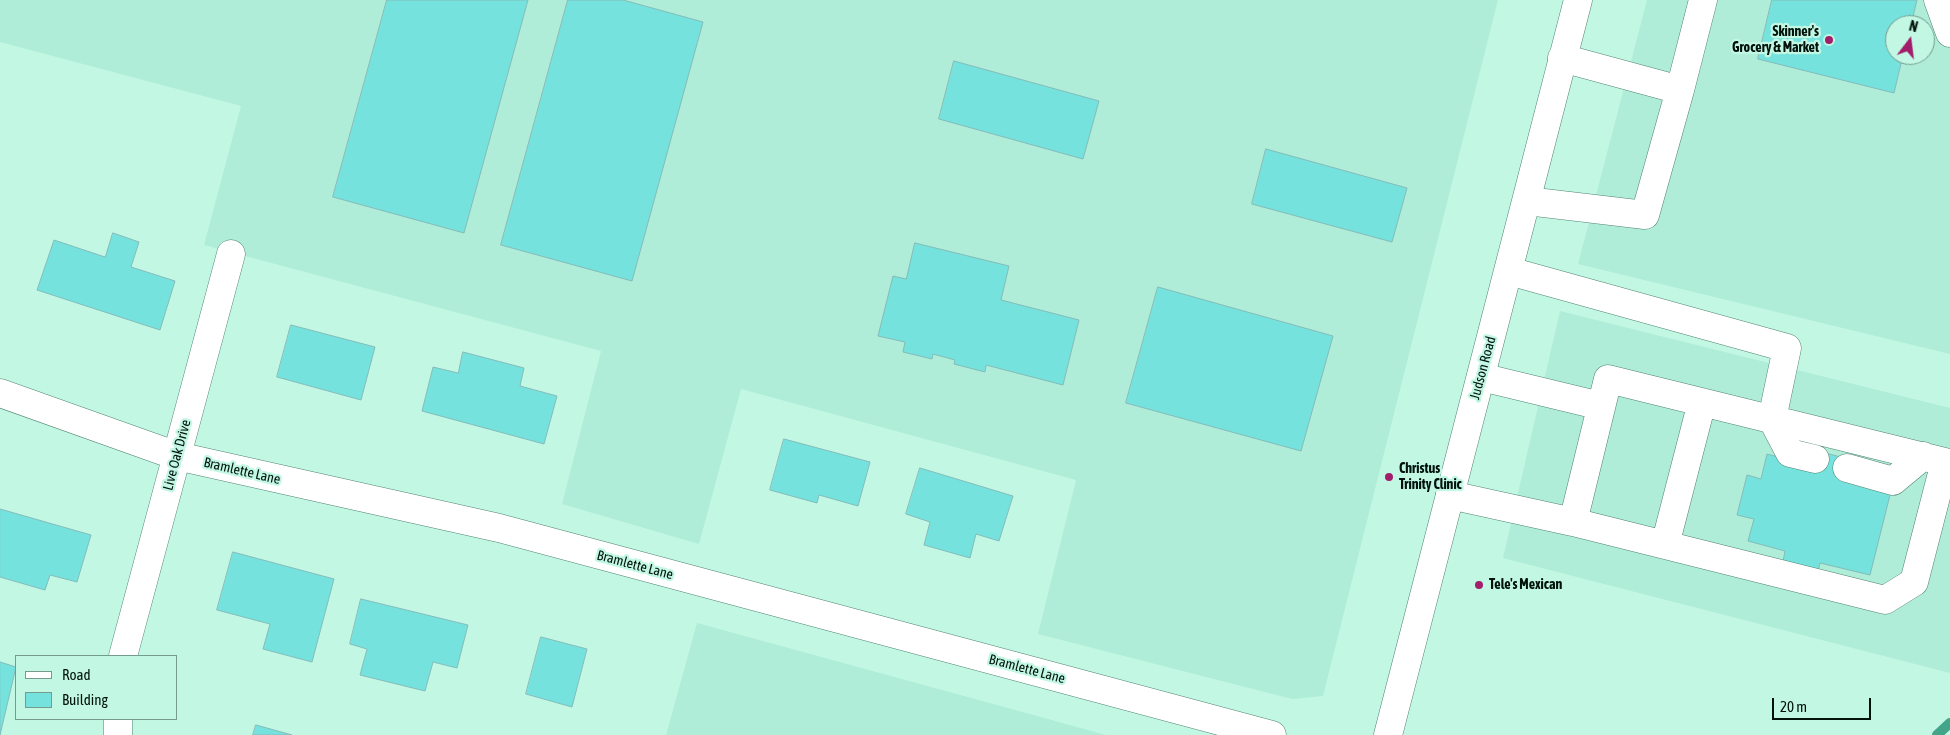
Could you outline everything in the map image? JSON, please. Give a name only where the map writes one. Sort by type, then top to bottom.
[{"type":"street","name":"Judson Road","points":[[1388,735],[1528,201],[1562,58],[1578,0]]},
{"type":"street","points":[[1528,201],[1645,215],[1703,0]]},
{"type":"street","points":[[1938,0],[1950,33]]},
{"type":"street","points":[[1562,58],[1680,90]]},
{"type":"street","name":"Live Oak Drive","points":[[123,655],[231,254]]},
{"type":"street","points":[[1509,271],[1787,348],[1772,419],[1790,453],[1815,459]]},
{"type":"street","points":[[1481,377],[1601,406]]},
{"type":"street","points":[[1450,495],[1573,522],[1885,600],[1914,582],[1945,462],[1608,379],[1573,522]]},
{"type":"street","name":"Bramlette Lane","points":[[0,393],[177,456],[499,528],[1272,735]]},
{"type":"street","points":[[1665,545],[1702,402]]},
{"type":"street","points":[[1847,468],[1893,481],[1923,456]]},
{"type":"street","points":[[118,720],[118,735]]},
{"type":"shaded area","points":[[0,0],[1498,0],[1323,696],[1292,699],[1038,634],[1076,480],[741,389],[699,544],[562,504],[601,351],[204,245],[241,106],[0,42]]},
{"type":"shaded area","points":[[1647,0],[1950,0],[1950,354],[1578,264]]},
{"type":"shaded area","points":[[1560,311],[1950,408],[1950,673],[1503,558]]},
{"type":"shaded area","points":[[697,623],[1019,711],[1106,735],[666,735]]},
{"type":"building","points":[[387,0],[528,0],[464,233],[333,197]]},
{"type":"building","points":[[568,0],[623,0],[703,22],[632,281],[501,245]]},
{"type":"building","name":"Skinner's Grocery & Market","points":[[1772,0],[1917,0],[1913,15],[1885,15],[1885,65],[1901,65],[1894,93],[1758,59]]},
{"type":"building","points":[[954,61],[1099,101],[1083,159],[939,119]]},
{"type":"building","points":[[1266,149],[1407,188],[1392,242],[1252,204]]},
{"type":"building","points":[[113,233],[139,242],[131,267],[175,281],[160,330],[37,290],[54,240],[105,257]]},
{"type":"building","points":[[915,243],[1009,266],[1001,300],[1079,320],[1063,385],[986,365],[985,372],[954,364],[955,360],[933,354],[932,359],[903,352],[905,342],[878,336],[893,276],[906,279]]},
{"type":"building","points":[[1158,287],[1333,336],[1301,451],[1126,403]]},
{"type":"building","points":[[291,325],[375,347],[361,400],[277,377]]},
{"type":"building","points":[[463,352],[524,368],[520,386],[557,396],[544,444],[422,411],[433,367],[458,373]]},
{"type":"building","points":[[784,439],[870,462],[858,506],[819,495],[817,503],[770,490]]},
{"type":"building","points":[[1817,451],[1849,459],[1891,491],[1870,575],[1820,563],[1817,576],[1782,567],[1785,551],[1748,541],[1754,519],[1737,515],[1747,475],[1761,479],[1767,454],[1814,466]]},
{"type":"building","points":[[920,468],[1013,496],[999,541],[976,534],[970,558],[924,545],[930,522],[906,514]]},
{"type":"building","points":[[0,509],[91,535],[77,582],[50,575],[45,590],[0,577]]},
{"type":"building","points":[[233,552],[334,579],[312,662],[263,649],[270,624],[217,610]]},
{"type":"building","points":[[361,599],[468,625],[457,668],[433,662],[425,691],[360,675],[367,649],[350,644]]},
{"type":"building","points":[[541,637],[587,649],[572,707],[526,694]]},
{"type":"building","points":[[0,662],[15,667],[15,671],[0,735]]},
{"type":"building","points":[[256,725],[292,735],[253,735]]},
{"type":"waterway","points":[[1937,735],[1950,723]]},
{"type":"place","name":"Skinner's Grocery & Market","points":[[1829,40]]},
{"type":"place","name":"Christus Trinity Clinic","points":[[1389,477]]},
{"type":"place","name":"Tele's Mexican","points":[[1479,585]]}]
